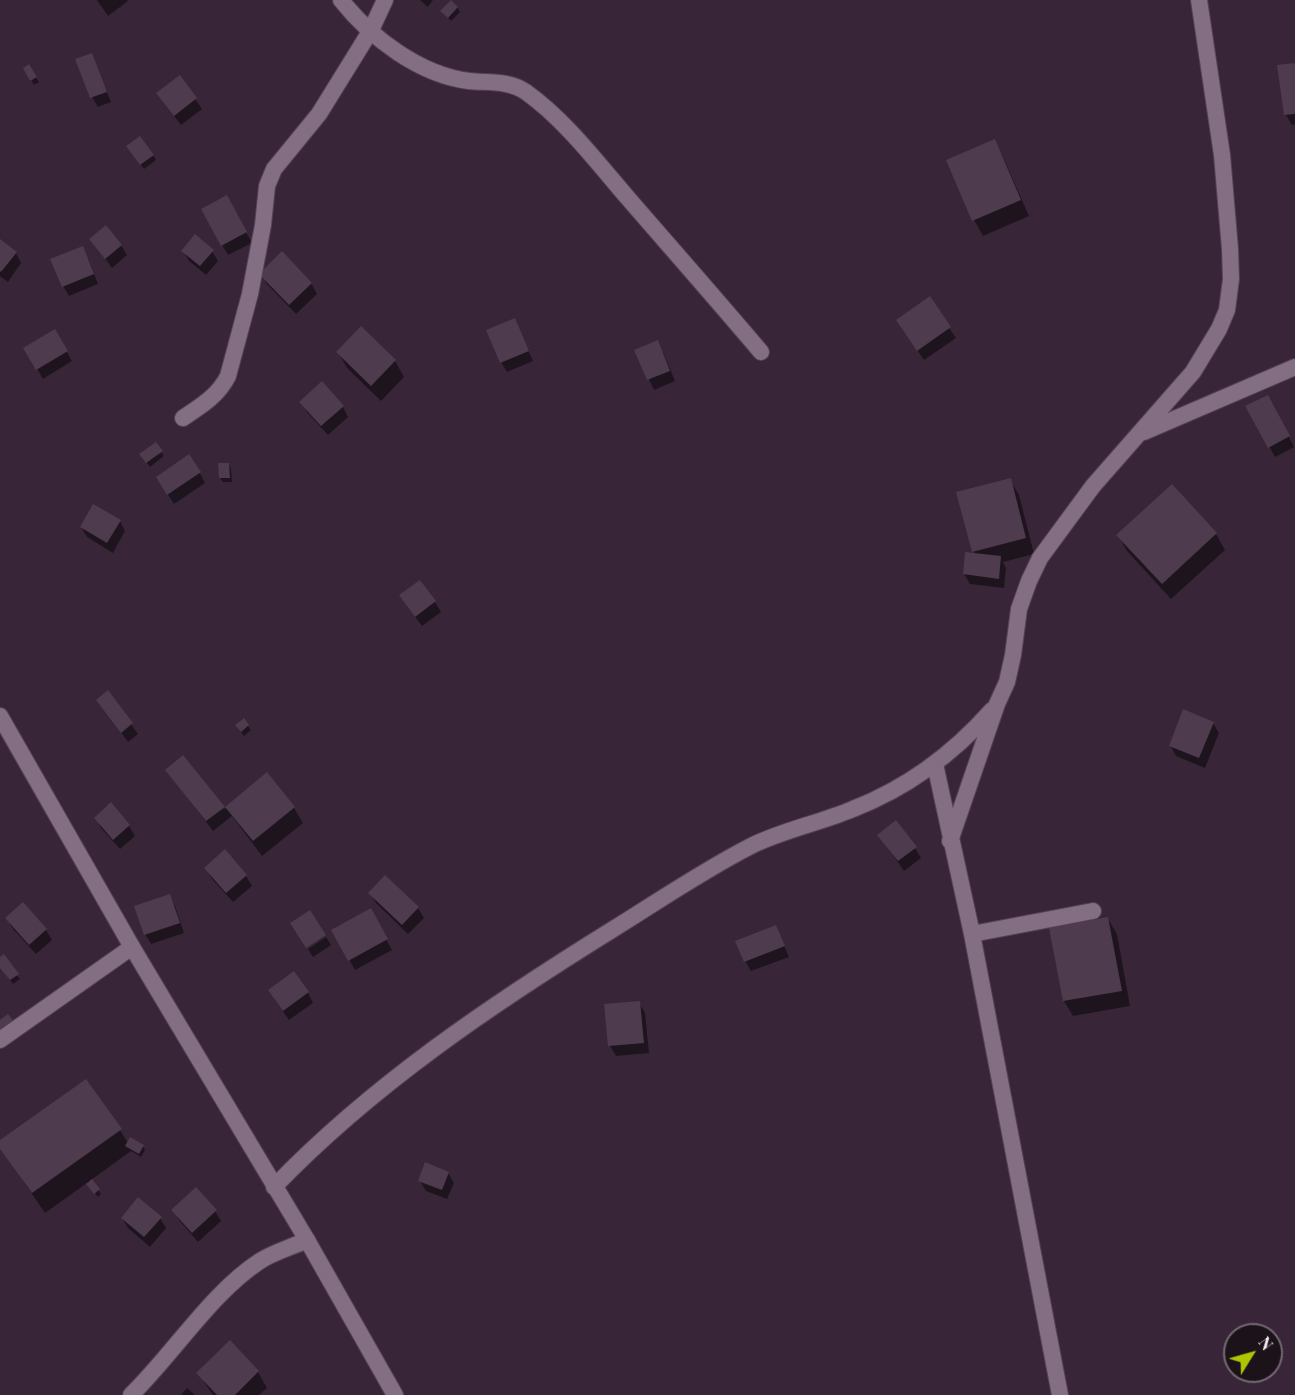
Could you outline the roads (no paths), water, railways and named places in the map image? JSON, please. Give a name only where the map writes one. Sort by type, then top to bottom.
[{"type":"street","points":[[341,0],[371,30],[419,67],[445,76],[468,81],[512,85],[524,90],[593,158],[761,352]]},
{"type":"street","points":[[183,418],[212,398],[223,386],[228,376],[250,294],[263,225],[267,186],[274,169],[318,114],[371,30],[385,0]]},
{"type":"street","points":[[950,841],[997,704],[1007,682],[1019,609],[1040,558],[1093,486],[1193,372],[1219,329],[1227,310],[1231,279],[1222,155],[1199,0]]},
{"type":"street","points":[[1139,434],[1295,367]]},
{"type":"street","points":[[274,1187],[342,1121],[387,1084],[485,1013],[718,864],[753,845],[852,810],[912,780],[935,764],[975,729],[997,704]]},
{"type":"street","points":[[0,716],[132,947],[307,1240],[395,1395]]},
{"type":"street","points":[[935,764],[972,934],[1060,1395]]},
{"type":"street","points":[[972,934],[1093,911]]},
{"type":"street","points":[[0,1040],[132,947]]},
{"type":"street","points":[[131,1395],[150,1377],[232,1282],[262,1260],[307,1240]]}]
